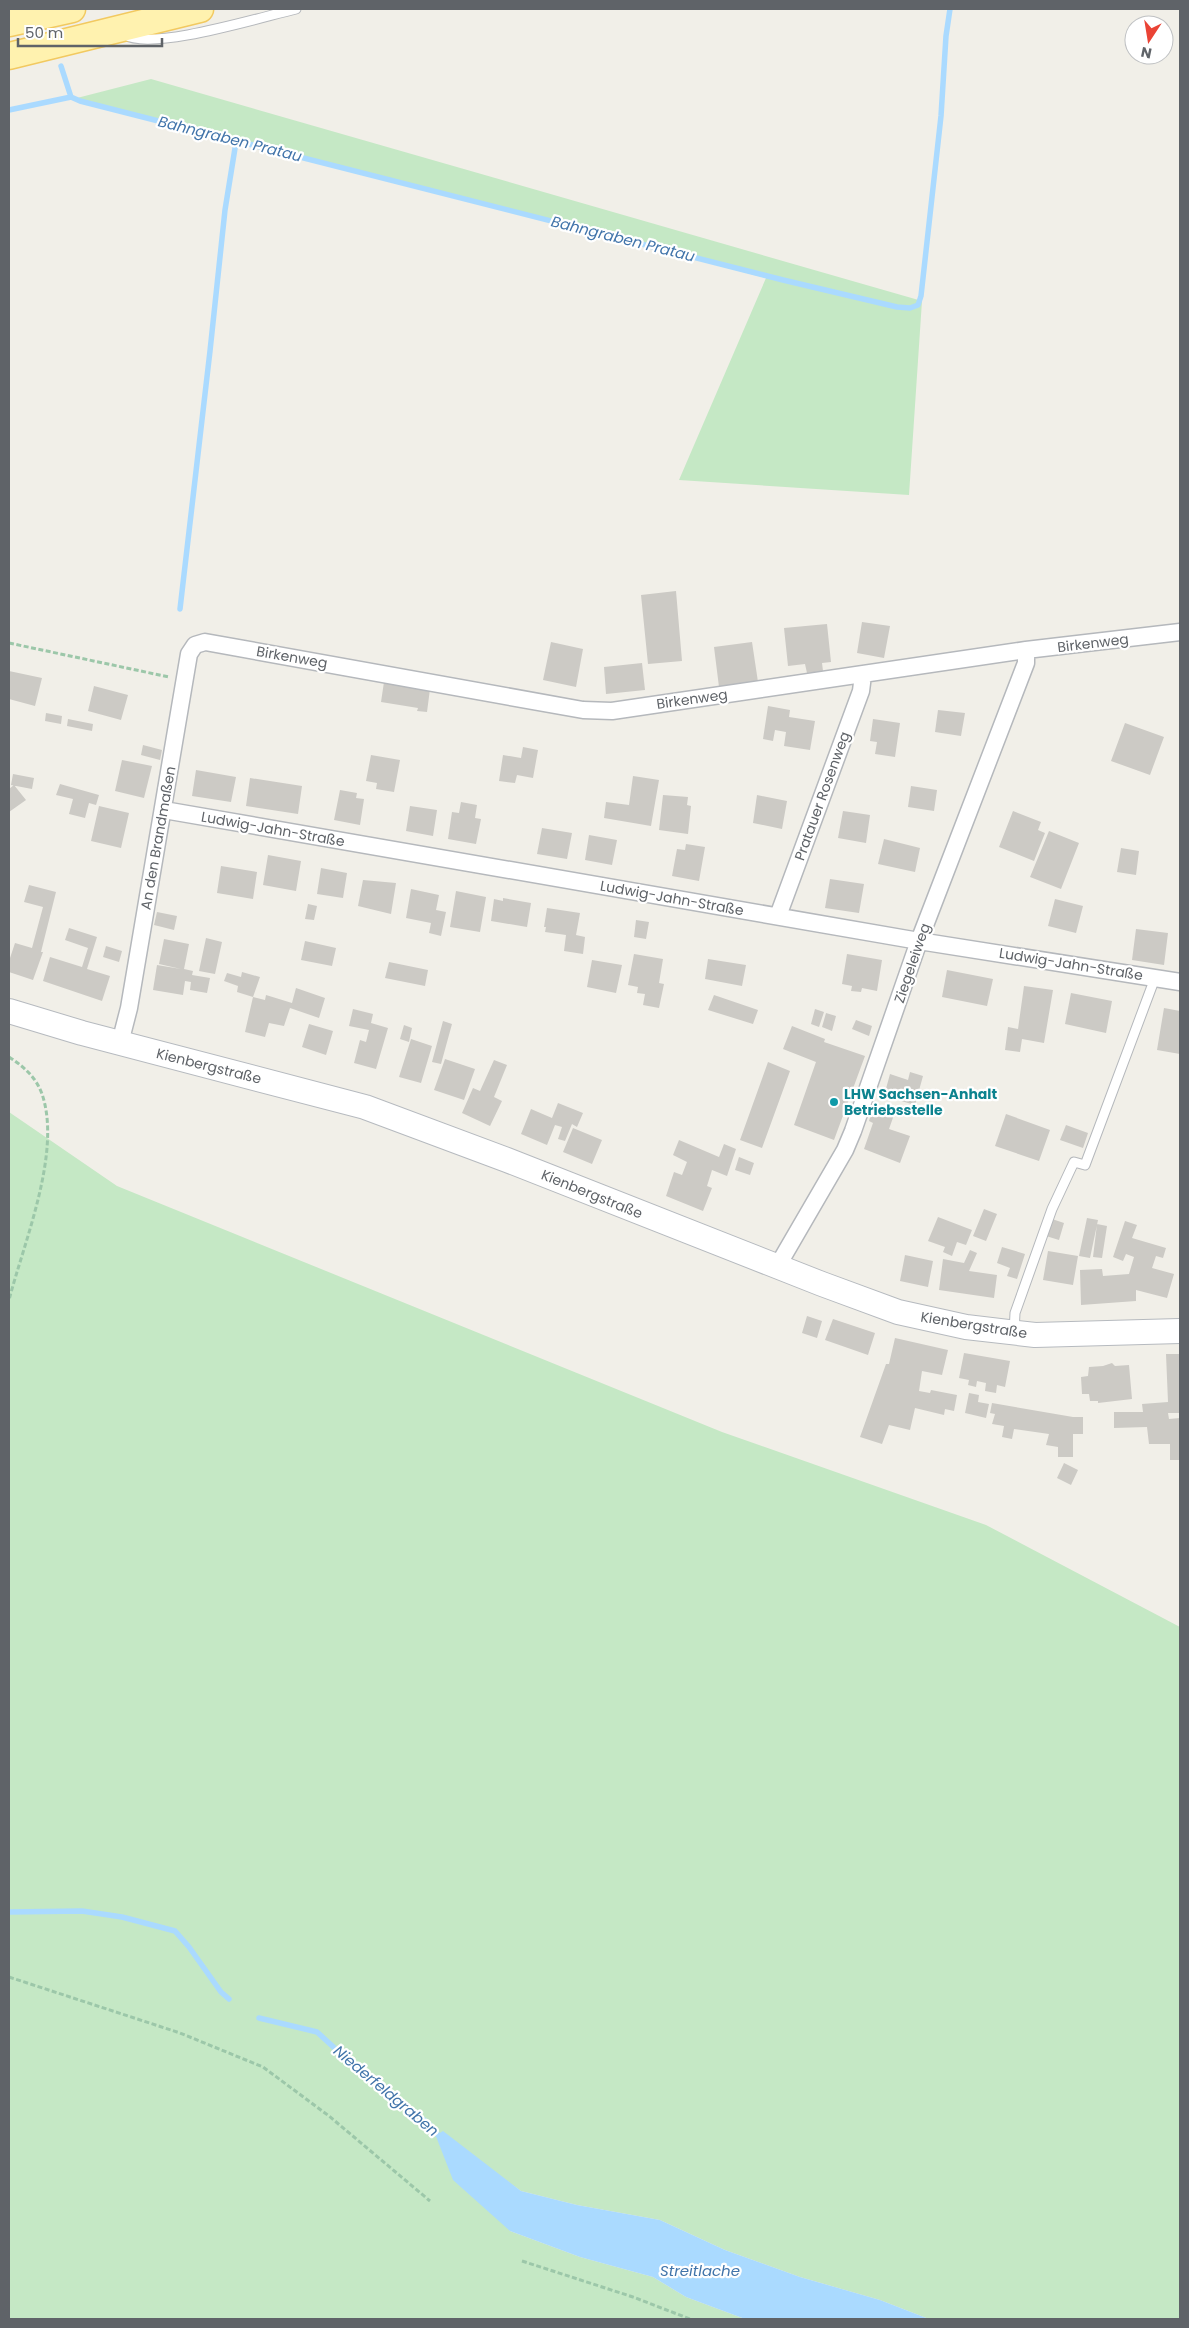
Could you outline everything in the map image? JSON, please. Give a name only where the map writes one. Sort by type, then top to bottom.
[{"type":"main road","points":[[9,23],[72,9]]},
{"type":"main road","points":[[9,56],[200,9]]},
{"type":"main road","name":"Kienbergstraße","points":[[9,1011],[120,1043],[365,1107],[516,1163],[777,1267],[898,1312],[966,1327],[1014,1333],[1084,1335],[1180,1331]]},
{"type":"street","name":"Birkenweg","points":[[205,642],[583,710],[612,710],[864,675],[1026,650],[1180,632]]},
{"type":"street","name":"An den Brandmaßen","points":[[120,1043],[129,1008],[190,654],[195,645],[205,642]]},
{"type":"street","name":"Ziegeleiweg","points":[[777,1267],[845,1150],[853,1131],[919,941],[1026,663],[1026,650]]},
{"type":"street","name":"Pratauer Rosenweg","points":[[778,916],[861,691],[864,675]]},
{"type":"street","name":"Ludwig-Jahn-Straße","points":[[164,810],[919,941],[1180,982]]},
{"type":"lane","points":[[116,29],[131,38],[176,37],[296,9]]},
{"type":"lane","points":[[1014,1333],[1015,1312],[1052,1209],[1074,1162],[1085,1165],[1155,978]]},
{"type":"path","points":[[9,643],[185,681]]},
{"type":"path","points":[[9,1057],[32,1076],[41,1092],[48,1118],[48,1142],[38,1197],[9,1300]]},
{"type":"path","points":[[9,1977],[180,2033],[263,2067],[329,2116],[430,2201]]},
{"type":"path","points":[[522,2262],[632,2297],[690,2319]]},
{"type":"green space","points":[[151,79],[922,301],[909,495],[679,480],[766,278],[77,98]]},
{"type":"green space","points":[[9,1112],[117,1186],[722,1432],[986,1525],[1180,1627],[1180,2319],[929,2319],[880,2300],[800,2277],[725,2250],[660,2220],[577,2205],[521,2191],[489,2168],[510,2231],[580,2257],[653,2277],[686,2297],[745,2319],[9,2319]]},
{"type":"water","name":"Streitlache","points":[[443,2131],[521,2191],[577,2205],[660,2220],[725,2250],[800,2277],[880,2300],[929,2319],[745,2319],[686,2297],[653,2277],[580,2257],[510,2231],[453,2180],[437,2139],[438,2134]]},
{"type":"building","points":[[676,591],[682,661],[648,664],[641,595]]},
{"type":"building","points":[[862,622],[890,626],[884,658],[857,653]]},
{"type":"building","points":[[827,624],[831,662],[822,663],[823,671],[807,673],[805,664],[788,666],[784,628]]},
{"type":"building","points":[[551,642],[583,649],[576,687],[543,680]]},
{"type":"building","points":[[752,642],[758,682],[719,687],[714,647]]},
{"type":"building","points":[[642,663],[645,690],[606,694],[604,667]]},
{"type":"building","points":[[9,671],[42,678],[35,706],[9,699]]},
{"type":"building","points":[[384,682],[430,689],[427,712],[417,711],[418,708],[381,702]]},
{"type":"building","points":[[94,686],[128,695],[121,720],[88,711]]},
{"type":"building","points":[[768,706],[790,710],[789,717],[815,721],[810,750],[784,746],[786,732],[775,730],[773,741],[763,739]]},
{"type":"building","points":[[938,710],[965,713],[961,736],[935,732]]},
{"type":"building","points":[[46,713],[62,716],[61,724],[45,721]]},
{"type":"building","points":[[68,719],[93,724],[92,731],[67,726]]},
{"type":"building","points":[[873,719],[900,723],[895,757],[875,754],[877,742],[870,741]]},
{"type":"building","points":[[1125,723],[1164,737],[1150,775],[1111,761]]},
{"type":"building","points":[[143,745],[162,750],[160,760],[141,755]]},
{"type":"building","points":[[523,747],[538,750],[533,778],[517,775],[515,783],[499,781],[503,755],[521,758]]},
{"type":"building","points":[[371,755],[400,760],[394,792],[376,789],[377,783],[366,781]]},
{"type":"building","points":[[122,760],[152,766],[144,798],[115,791]]},
{"type":"building","points":[[196,770],[236,777],[231,802],[192,796]]},
{"type":"building","points":[[13,774],[34,778],[32,789],[11,785]]},
{"type":"building","points":[[633,776],[659,780],[651,826],[604,818],[606,802],[629,805]]},
{"type":"building","points":[[250,778],[302,786],[298,814],[246,806]]},
{"type":"building","points":[[60,784],[99,795],[96,805],[89,803],[85,818],[69,814],[73,799],[56,795]]},
{"type":"building","points":[[14,785],[26,800],[9,812],[9,789]]},
{"type":"building","points":[[911,786],[937,790],[934,811],[908,807]]},
{"type":"building","points":[[340,790],[357,793],[356,798],[364,799],[360,825],[334,820]]},
{"type":"building","points":[[663,795],[688,797],[687,805],[691,806],[688,834],[659,830]]},
{"type":"building","points":[[757,795],[787,801],[782,829],[753,823]]},
{"type":"building","points":[[461,802],[477,805],[475,818],[481,819],[476,844],[448,839],[452,812],[459,813]]},
{"type":"building","points":[[99,806],[129,813],[121,848],[91,841]]},
{"type":"building","points":[[410,806],[437,810],[433,836],[406,831]]},
{"type":"building","points":[[843,811],[870,815],[866,843],[838,838]]},
{"type":"building","points":[[1013,811],[1041,822],[1038,830],[1045,833],[1034,861],[999,847]]},
{"type":"building","points":[[542,828],[572,833],[567,859],[537,854]]},
{"type":"building","points":[[1049,831],[1079,843],[1061,889],[1030,877]]},
{"type":"building","points":[[589,835],[617,840],[612,865],[585,860]]},
{"type":"building","points":[[884,839],[920,848],[915,872],[878,864]]},
{"type":"building","points":[[686,844],[705,847],[699,881],[672,876],[677,849],[685,850]]},
{"type":"building","points":[[1121,848],[1139,851],[1136,875],[1117,872]]},
{"type":"building","points":[[268,855],[301,861],[296,891],[263,885]]},
{"type":"building","points":[[221,866],[257,872],[253,899],[217,893]]},
{"type":"building","points":[[321,868],[347,873],[343,898],[317,894]]},
{"type":"building","points":[[830,879],[864,884],[859,913],[825,908]]},
{"type":"building","points":[[363,880],[396,883],[391,914],[358,906]]},
{"type":"building","points":[[29,885],[56,892],[41,952],[43,952],[33,980],[9,972],[9,961],[15,943],[32,948],[43,907],[24,902]]},
{"type":"building","points":[[411,889],[439,895],[436,910],[446,912],[441,936],[429,933],[431,923],[406,918]]},
{"type":"building","points":[[456,891],[486,897],[480,932],[450,927]]},
{"type":"building","points":[[503,898],[531,903],[527,927],[491,921],[494,899],[503,901]]},
{"type":"building","points":[[1055,899],[1083,906],[1076,933],[1048,926]]},
{"type":"building","points":[[308,904],[317,906],[314,920],[305,919]]},
{"type":"building","points":[[547,908],[580,913],[576,935],[585,937],[583,954],[564,951],[566,935],[545,932]]},
{"type":"building","points":[[157,912],[177,916],[174,930],[154,925]]},
{"type":"building","points":[[636,920],[649,922],[646,939],[634,937]]},
{"type":"building","points":[[69,928],[97,937],[87,969],[110,976],[102,1001],[43,981],[50,957],[82,967],[88,948],[65,940]]},
{"type":"building","points":[[1136,929],[1168,933],[1164,965],[1132,960]]},
{"type":"building","points":[[206,938],[222,942],[215,974],[199,971]]},
{"type":"building","points":[[164,939],[189,944],[184,969],[193,971],[192,975],[210,978],[207,993],[190,990],[191,982],[185,981],[183,995],[153,990],[157,965],[181,969],[159,964]]},
{"type":"building","points":[[305,941],[336,948],[332,966],[301,960]]},
{"type":"building","points":[[106,946],[122,951],[119,962],[103,957]]},
{"type":"building","points":[[634,954],[663,959],[659,983],[664,984],[659,1008],[643,1005],[645,994],[637,993],[638,987],[628,985]]},
{"type":"building","points":[[847,954],[882,960],[877,991],[862,988],[861,992],[851,991],[852,986],[842,984]]},
{"type":"building","points":[[708,959],[746,965],[742,986],[705,979]]},
{"type":"building","points":[[592,960],[622,965],[616,993],[587,987]]},
{"type":"building","points":[[389,962],[428,970],[425,986],[385,978]]},
{"type":"building","points":[[947,970],[993,979],[987,1006],[942,997]]},
{"type":"building","points":[[242,972],[260,977],[253,997],[237,992],[238,986],[224,981],[227,973],[241,977]]},
{"type":"building","points":[[1024,986],[1053,990],[1044,1043],[1022,1039],[1020,1052],[1005,1050],[1008,1027],[1018,1029]]},
{"type":"building","points":[[296,988],[325,998],[319,1018],[290,1008],[284,1026],[269,1023],[265,1037],[245,1032],[253,997],[265,1000],[266,995],[292,1003]]},
{"type":"building","points":[[1071,993],[1112,1001],[1106,1033],[1065,1024]]},
{"type":"building","points":[[714,995],[758,1010],[753,1024],[708,1010]]},
{"type":"building","points":[[1164,1008],[1180,1011],[1180,1054],[1157,1050]]},
{"type":"building","points":[[353,1009],[373,1014],[371,1023],[388,1028],[376,1069],[354,1063],[360,1040],[366,1042],[369,1030],[349,1026]]},
{"type":"building","points":[[815,1009],[824,1012],[819,1027],[811,1024]]},
{"type":"building","points":[[826,1013],[836,1016],[832,1031],[822,1027]]},
{"type":"building","points":[[856,1020],[872,1026],[869,1036],[852,1029]]},
{"type":"building","points":[[443,1021],[452,1024],[441,1064],[432,1062]]},
{"type":"building","points":[[309,1024],[333,1031],[326,1055],[302,1047]]},
{"type":"building","points":[[404,1025],[412,1028],[409,1042],[400,1039]]},
{"type":"building","points":[[792,1026],[825,1039],[824,1042],[865,1056],[834,1140],[794,1125],[816,1062],[783,1049]]},
{"type":"building","points":[[411,1039],[432,1046],[421,1083],[399,1077]]},
{"type":"building","points":[[445,1059],[475,1069],[464,1100],[434,1090]]},
{"type":"building","points":[[494,1060],[507,1065],[494,1097],[502,1101],[490,1126],[462,1113],[473,1088],[480,1091]]},
{"type":"building","points":[[768,1062],[790,1071],[762,1148],[740,1140]]},
{"type":"building","points":[[910,1072],[923,1076],[915,1105],[884,1096],[890,1074],[908,1080]]},
{"type":"building","points":[[558,1103],[583,1113],[577,1127],[572,1124],[565,1141],[558,1139],[562,1127],[555,1125],[547,1145],[521,1134],[531,1109],[552,1118]]},
{"type":"building","points":[[874,1104],[895,1112],[889,1129],[910,1136],[900,1163],[864,1149],[873,1123],[869,1121]]},
{"type":"building","points":[[1006,1114],[1050,1130],[1039,1161],[995,1146]]},
{"type":"building","points":[[1066,1125],[1088,1133],[1083,1148],[1060,1140]]},
{"type":"building","points":[[573,1128],[602,1140],[592,1164],[563,1152]]},
{"type":"building","points":[[679,1140],[719,1157],[724,1144],[736,1149],[727,1176],[712,1170],[707,1186],[712,1188],[703,1211],[666,1196],[674,1172],[682,1175],[687,1162],[673,1155]]},
{"type":"building","points":[[739,1157],[754,1163],[750,1175],[735,1170]]},
{"type":"building","points":[[984,1209],[997,1214],[986,1241],[973,1236]]},
{"type":"building","points":[[938,1217],[972,1230],[966,1245],[957,1242],[952,1256],[943,1252],[945,1247],[928,1241]]},
{"type":"building","points":[[1087,1218],[1098,1220],[1090,1258],[1079,1256]]},
{"type":"building","points":[[1052,1219],[1064,1223],[1059,1240],[1046,1236]]},
{"type":"building","points":[[1125,1221],[1137,1225],[1132,1238],[1166,1248],[1163,1258],[1156,1256],[1152,1268],[1174,1274],[1167,1298],[1136,1290],[1136,1301],[1081,1305],[1080,1270],[1102,1269],[1103,1276],[1129,1274],[1134,1257],[1126,1254],[1123,1261],[1113,1257]]},
{"type":"building","points":[[1097,1224],[1107,1226],[1102,1258],[1093,1257]]},
{"type":"building","points":[[1002,1247],[1025,1254],[1017,1279],[1007,1276],[1010,1268],[997,1263]]},
{"type":"building","points":[[970,1250],[977,1253],[969,1271],[997,1275],[994,1298],[939,1290],[943,1259],[964,1263]]},
{"type":"building","points":[[1048,1251],[1078,1256],[1073,1285],[1043,1280]]},
{"type":"building","points":[[905,1255],[933,1261],[928,1287],[900,1281]]},
{"type":"building","points":[[807,1316],[822,1321],[817,1338],[802,1333]]},
{"type":"building","points":[[833,1319],[875,1333],[868,1355],[825,1340]]},
{"type":"building","points":[[895,1338],[948,1350],[942,1375],[922,1371],[919,1391],[930,1393],[931,1390],[957,1395],[954,1411],[945,1409],[944,1415],[915,1408],[910,1430],[889,1425],[882,1444],[860,1437],[886,1364],[889,1364]]},
{"type":"building","points":[[964,1353],[1010,1361],[1005,1387],[997,1385],[996,1393],[985,1391],[986,1383],[977,1381],[976,1387],[968,1385],[969,1380],[959,1378]]},
{"type":"building","points":[[1166,1354],[1180,1354],[1180,1413],[1168,1413],[1169,1419],[1180,1418],[1180,1460],[1170,1460],[1170,1444],[1149,1444],[1147,1427],[1114,1428],[1114,1412],[1143,1412],[1142,1404],[1168,1402]]},
{"type":"building","points":[[1112,1363],[1115,1366],[1129,1365],[1132,1399],[1098,1403],[1098,1401],[1090,1401],[1089,1394],[1082,1394],[1081,1377],[1088,1376],[1089,1367]]},
{"type":"building","points":[[969,1393],[979,1395],[978,1402],[989,1404],[986,1418],[965,1413]]},
{"type":"building","points":[[992,1403],[1073,1417],[1083,1417],[1083,1434],[1073,1434],[1073,1457],[1058,1457],[1058,1447],[1046,1445],[1049,1434],[1014,1429],[1012,1439],[1002,1437],[1004,1426],[992,1424],[995,1414],[990,1413]]},
{"type":"building","points":[[1064,1463],[1078,1470],[1071,1485],[1057,1478]]},
{"type":"waterway","name":"Bahngraben Pratau","points":[[61,66],[71,97],[80,101],[783,280],[897,307],[910,308],[918,305],[921,296],[941,116],[946,36],[950,9]]},
{"type":"waterway","points":[[9,110],[71,97]]},
{"type":"waterway","points":[[180,609],[225,210],[236,142]]},
{"type":"waterway","name":"Niederfeldgraben","points":[[9,1912],[82,1911],[122,1917],[175,1931],[189,1947],[221,1992],[229,1999]]},
{"type":"waterway","name":"Niederfeldgraben","points":[[259,2018],[317,2032],[364,2075],[429,2124],[442,2140]]},
{"type":"place","name":"LHW Sachsen-Anhalt Betriebsstelle","points":[[834,1102]]}]
